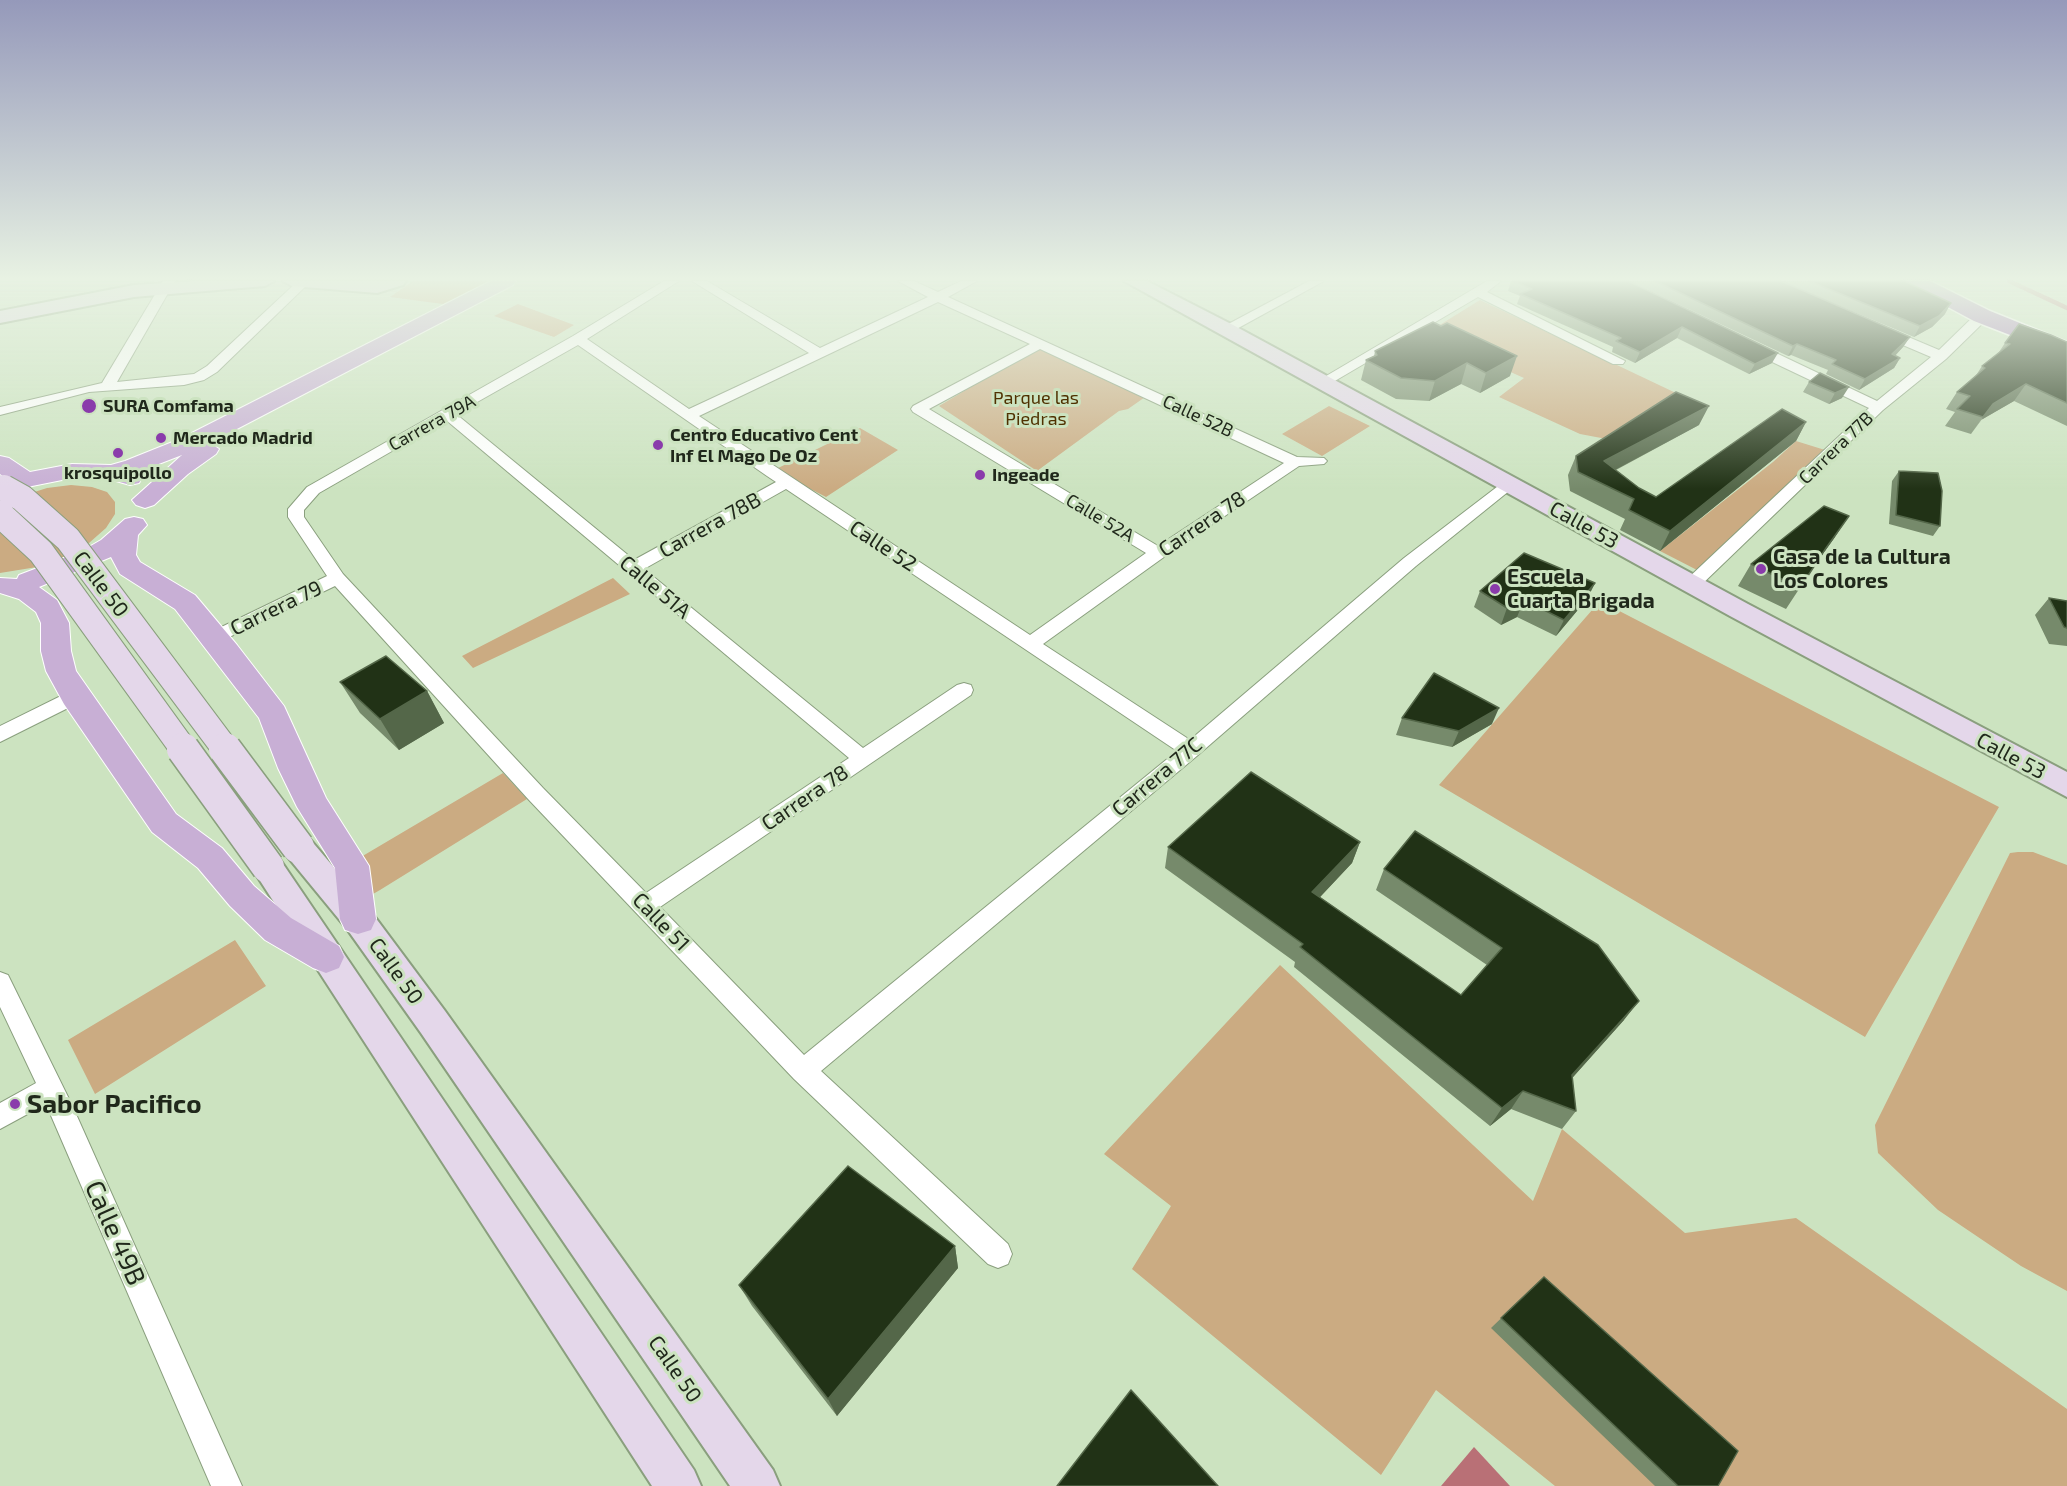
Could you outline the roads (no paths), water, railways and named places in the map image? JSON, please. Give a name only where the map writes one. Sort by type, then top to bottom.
[{"type":"main road","points":[[111,472],[134,466],[189,444],[372,350]]},
{"type":"main road","points":[[3,586],[73,567],[93,557],[124,535],[139,517],[145,500],[179,469],[230,436],[392,350]]},
{"type":"main road","name":"Calle 53","points":[[1265,350],[2067,786]]},
{"type":"main road","points":[[0,463],[26,480]]},
{"type":"main road","points":[[0,488],[26,480],[72,471],[111,472],[130,477],[141,487],[145,500]]},
{"type":"main road","name":"Calle 50","points":[[0,488],[22,498],[68,539],[283,857],[326,957],[678,1486]]},
{"type":"main road","name":"Calle 50","points":[[0,514],[40,552],[283,857],[357,918],[433,1022],[757,1486]]},
{"type":"main road","points":[[124,535],[123,555],[130,568],[185,602],[215,637],[273,714],[294,768],[314,807],[352,866],[357,918]]},
{"type":"main road","points":[[3,586],[29,593],[46,607],[55,623],[56,651],[61,671],[75,696],[164,823],[210,858],[242,896],[278,929],[326,957]]},
{"type":"street","points":[[107,386],[128,350]]},
{"type":"street","points":[[0,411],[41,399],[107,386],[184,381],[206,374],[231,350]]},
{"type":"street","name":"Carrera 79A","points":[[337,578],[296,517],[296,509],[313,490],[558,350]]},
{"type":"street","name":"Calle 52","points":[[595,350],[788,482],[1191,750]]},
{"type":"street","points":[[691,414],[822,350]]},
{"type":"street","name":"Calle 52A","points":[[1028,350],[918,409],[1158,553]]},
{"type":"street","name":"Calle 52B","points":[[1058,350],[1295,462]]},
{"type":"street","points":[[1323,382],[1378,350]]},
{"type":"street","points":[[1596,350],[1618,361]]},
{"type":"street","points":[[1760,350],[1878,407]]},
{"type":"street","points":[[1927,350],[1941,356]]},
{"type":"street","name":"Carrera 77B","points":[[1692,584],[1878,407],[1947,350]]},
{"type":"street","name":"Calle 51A","points":[[447,414],[863,759]]},
{"type":"street","points":[[1295,462],[1319,461]]},
{"type":"street","name":"Carrera 78","points":[[1032,643],[1158,553],[1295,462]]},
{"type":"street","name":"Carrera 78B","points":[[633,568],[788,482]]},
{"type":"street","name":"Carrera 77C","points":[[803,1071],[1191,750],[1410,562],[1511,483]]},
{"type":"street","name":"Carrera 79","points":[[215,637],[337,578]]},
{"type":"street","name":"Calle 51","points":[[337,578],[536,794],[646,905],[803,1071],[998,1254]]},
{"type":"street","name":"Carrera 78","points":[[646,905],[964,690]]},
{"type":"street","points":[[0,735],[75,696]]},
{"type":"street","name":"Calle 49B","points":[[0,982],[49,1089],[63,1114],[227,1486]]},
{"type":"street","points":[[0,1117],[49,1089]]},
{"type":"place","name":"SURA Comfama","points":[[89,406]]},
{"type":"place","name":"Mercado Madrid","points":[[161,438]]},
{"type":"place","name":"Centro Educativo Cent Inf El Mago De Oz","points":[[658,445]]},
{"type":"place","name":"krosquipollo","points":[[118,453]]},
{"type":"place","name":"Ingeade","points":[[980,475]]},
{"type":"place","name":"Casa de la Cultura Los Colores","points":[[1761,569]]},
{"type":"place","name":"Escuela Cuarta Brigada","points":[[1495,589]]},
{"type":"place","name":"Sabor Pacifico","points":[[15,1104]]},
{"type":"park label","name":"Parque las Piedras","points":[[1036,408]]}]
